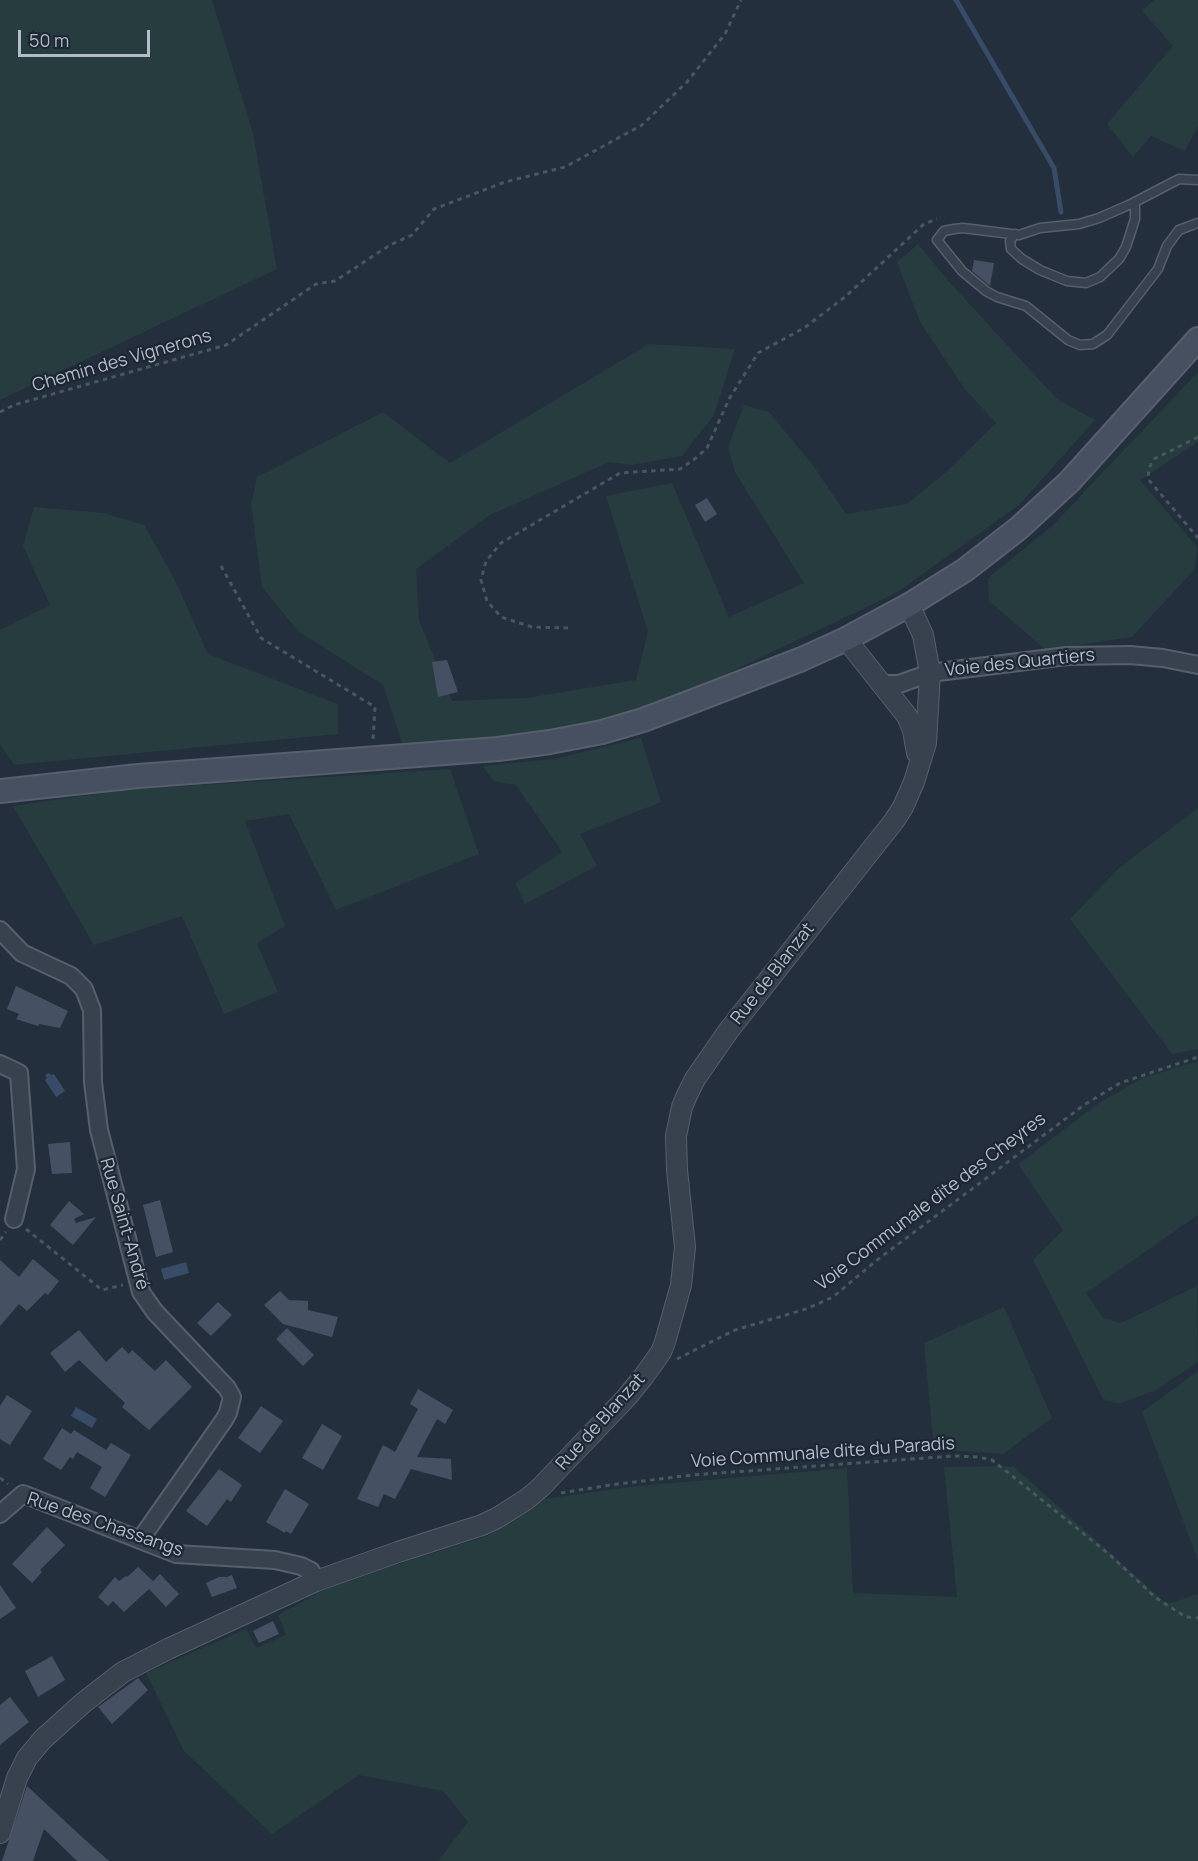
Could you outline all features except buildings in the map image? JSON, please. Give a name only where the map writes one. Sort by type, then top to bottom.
[{"type":"main road","points":[[0,791],[138,776],[498,749],[602,732],[682,705],[792,663],[846,639],[909,605],[983,556],[1070,482],[1198,339]]},
{"type":"street","name":"Rue de Blanzat","points":[[0,1833],[17,1778],[27,1758],[43,1739],[103,1687],[141,1661],[316,1581],[482,1525],[513,1509],[541,1487],[626,1398],[656,1360],[665,1342],[680,1294],[685,1247],[676,1136],[682,1107],[695,1079],[776,968],[894,821],[909,794],[918,768],[926,743],[930,673],[923,635],[909,605]]},
{"type":"street","name":"Rue de Blanzat","points":[[846,639],[907,716],[916,744],[918,768]]},
{"type":"street","name":"Voie des Quartiers","points":[[880,682],[899,684],[930,673],[1099,654],[1163,658],[1198,665]]},
{"type":"street","name":"Rue Saint-André","points":[[0,930],[22,952],[75,979],[84,989],[89,1001],[93,1035],[93,1082],[99,1130],[137,1281],[141,1292],[155,1312],[227,1388],[232,1397],[224,1420],[140,1540]]},
{"type":"street","points":[[0,1064],[19,1073],[26,1169],[14,1219]]},
{"type":"street","name":"Rue des Chassangs","points":[[0,1514],[23,1494],[176,1554],[243,1557],[294,1564],[311,1571],[316,1581]]},
{"type":"lane","points":[[1198,180],[1179,179],[1135,202],[1079,224],[1040,228],[1015,234],[963,228],[944,231],[938,240],[963,272],[986,291],[1026,306],[1068,340],[1080,345],[1093,344],[1107,335],[1158,269],[1167,246],[1179,230],[1198,223]]},
{"type":"lane","points":[[1015,234],[1010,240],[1011,249],[1022,259],[1040,270],[1067,281],[1086,283],[1100,277],[1119,259],[1126,247],[1135,219],[1135,202]]},
{"type":"path","name":"Chemin des Vignerons","points":[[0,412],[14,405],[226,345],[316,284],[335,280],[390,245],[412,235],[434,209],[505,182],[565,167],[642,125],[687,82],[725,34],[741,0]]},
{"type":"path","points":[[568,628],[532,627],[501,617],[487,601],[481,580],[486,561],[501,543],[620,473],[680,469],[696,458],[707,448],[729,399],[759,353],[804,328],[845,297],[924,224],[942,218]]},
{"type":"path","points":[[1198,437],[1154,459],[1149,468],[1148,479],[1198,538]]},
{"type":"path","points":[[221,566],[261,638],[375,707],[372,759]]},
{"type":"path","name":"Voie Communale dite des Cheyres","points":[[672,1362],[735,1330],[806,1309],[833,1297],[877,1260],[1084,1105],[1120,1083],[1198,1057]]},
{"type":"path","points":[[14,1219],[102,1290],[137,1281]]},
{"type":"path","name":"Voie Communale dite du Paradis","points":[[541,1487],[550,1494],[692,1475],[953,1456],[992,1460],[1110,1555],[1156,1598],[1186,1617],[1198,1618]]},
{"type":"green space","points":[[0,0],[212,0],[253,133],[277,269],[0,400]]},
{"type":"green space","points":[[1154,0],[1198,0],[1198,125],[1185,151],[1151,136],[1133,157],[1107,124],[1173,46],[1142,11]]},
{"type":"green space","points":[[918,244],[952,285],[1057,399],[1095,420],[1019,505],[896,593],[680,696],[605,722],[483,741],[403,746],[383,685],[298,631],[262,587],[251,504],[257,477],[383,412],[450,463],[649,344],[735,349],[714,415],[682,456],[631,465],[609,462],[490,515],[416,569],[419,620],[452,701],[526,698],[636,680],[648,632],[606,496],[672,483],[729,617],[804,583],[735,472],[728,447],[744,405],[769,412],[812,464],[846,514],[907,504],[946,472],[996,423],[964,388],[920,322],[897,262]]},
{"type":"green space","points":[[1198,372],[1198,442],[1140,480],[1198,548],[1194,570],[1132,637],[1046,650],[989,601],[988,578],[1052,526]]},
{"type":"green space","points":[[34,507],[104,513],[144,525],[175,580],[208,654],[338,704],[338,734],[14,765],[0,744],[0,630],[50,605],[23,546]]},
{"type":"green space","points":[[641,738],[661,802],[580,834],[597,866],[525,904],[515,883],[562,852],[516,785],[493,781],[483,766],[554,759]]},
{"type":"green space","points":[[450,769],[479,854],[336,910],[289,814],[245,821],[285,926],[257,943],[278,992],[224,1014],[182,916],[94,945],[13,806],[124,790]]},
{"type":"green space","points":[[1198,808],[1198,1049],[1172,1054],[1070,919],[1119,868]]},
{"type":"green space","points":[[1198,1061],[1198,1215],[1086,1293],[1103,1318],[1121,1323],[1197,1286],[1198,1362],[1156,1390],[1119,1404],[1103,1399],[1033,1260],[1063,1230],[1018,1164],[1099,1103],[1143,1078]]},
{"type":"green space","points":[[1004,1307],[1052,1418],[1003,1454],[934,1449],[924,1343]]},
{"type":"green space","points":[[1198,1371],[1198,1560],[1142,1412]]},
{"type":"green space","points":[[1013,1466],[1167,1604],[1198,1594],[1198,1861],[438,1861],[468,1822],[443,1791],[359,1775],[272,1834],[184,1751],[146,1673],[246,1629],[256,1648],[286,1635],[278,1615],[335,1584],[487,1536],[543,1499],[638,1486],[847,1468],[853,1593],[957,1597],[944,1467]]},
{"type":"water","points":[[54,1074],[65,1091],[56,1097],[45,1080],[47,1078],[45,1075]]},
{"type":"water","points":[[186,1262],[189,1273],[164,1280],[161,1269]]},
{"type":"water","points":[[76,1407],[97,1419],[92,1428],[71,1416]]},
{"type":"waterway","points":[[956,0],[1054,168],[1061,212]]}]
